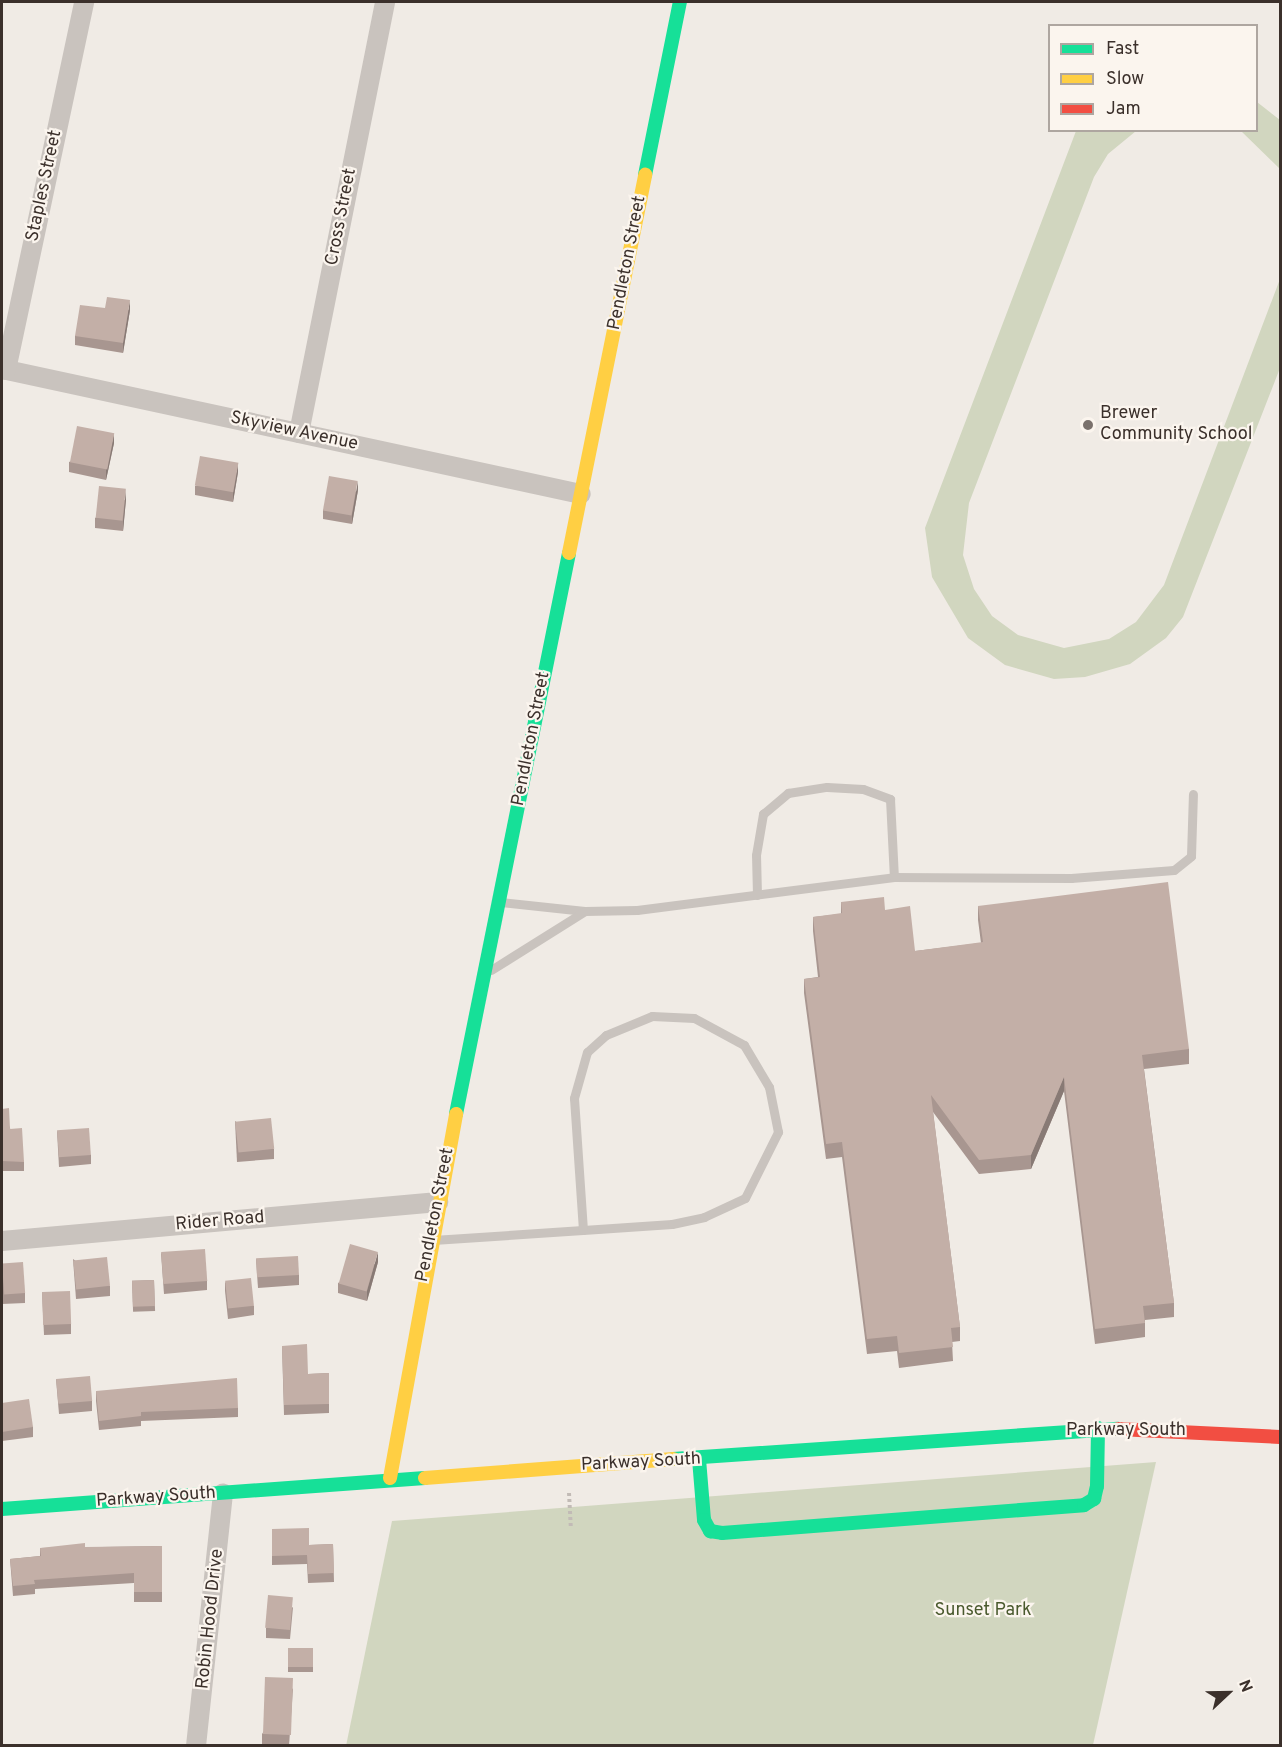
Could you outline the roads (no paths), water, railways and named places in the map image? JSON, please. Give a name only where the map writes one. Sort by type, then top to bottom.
[{"type":"street","name":"Staples Street","points":[[4,370],[84,2]]},
{"type":"street","name":"Cross Street","points":[[298,434],[384,2]]},
{"type":"street","name":"Pendleton Street","points":[[390,1478],[438,1202],[680,2]]},
{"type":"street","name":"Skyview Avenue","points":[[4,370],[581,494]]},
{"type":"street","name":"Rider Road","points":[[2,1241],[438,1202]]},
{"type":"street","name":"Parkway South","points":[[2,1509],[390,1478],[699,1459],[1098,1428],[1281,1437]]},
{"type":"street","points":[[699,1459],[704,1520],[710,1531],[722,1533],[1084,1505],[1094,1499],[1097,1486],[1098,1428]]},
{"type":"street","name":"Robin Hood Drive","points":[[196,1746],[223,1493]]},
{"type":"lane","points":[[757,894],[759,824],[773,801],[788,793],[827,787],[863,789],[890,799],[894,877]]},
{"type":"lane","points":[[499,901],[585,911],[757,894],[894,877],[1071,878],[1174,870],[1191,856],[1193,794]]},
{"type":"lane","points":[[484,975],[585,911]]},
{"type":"lane","points":[[431,1240],[583,1230],[672,1224],[704,1217],[745,1198],[778,1132],[769,1087],[744,1046],[694,1018],[652,1016],[606,1035],[587,1052],[574,1098],[583,1230]]},
{"type":"place","name":"Brewer Community School","points":[[1088,425]]},
{"type":"park label","name":"Sunset Park","points":[[983,1611]]}]
